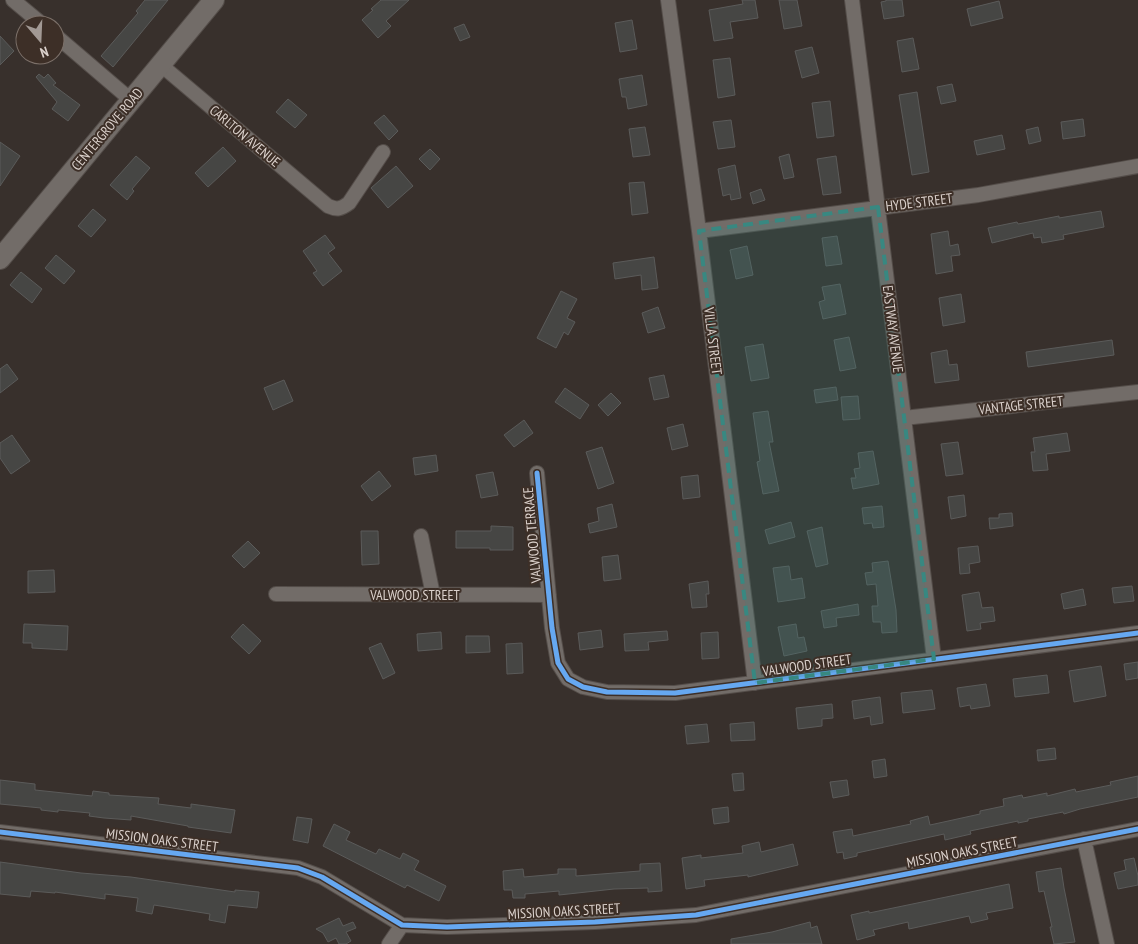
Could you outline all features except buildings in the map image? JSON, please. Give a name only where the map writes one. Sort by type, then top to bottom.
[{"type":"street","points":[[13,0],[31,15]]},
{"type":"street","name":"CENTERGROVE ROAD","points":[[0,259],[214,0]]},
{"type":"street","name":"VILLA STREET","points":[[668,0],[756,683]]},
{"type":"street","name":"EASTWAY AVENUE","points":[[852,0],[934,659]]},
{"type":"street","points":[[65,43],[132,100]]},
{"type":"street","name":"CARLTON AVENUE","points":[[161,65],[328,206],[336,209],[343,208],[349,203],[383,152]]},
{"type":"street","name":"HYDE STREET","points":[[699,231],[978,195],[1138,166]]},
{"type":"street","name":"VANTAGE STREET","points":[[904,418],[1138,392]]},
{"type":"street","name":"VALWOOD TERRACE","points":[[537,473],[549,595]]},
{"type":"street","points":[[421,536],[433,595]]},
{"type":"street","name":"VALWOOD STREET","points":[[276,594],[549,595],[558,663],[568,679],[583,687],[607,692],[675,693],[1138,633]]},
{"type":"street","name":"MISSION OAKS STREET","points":[[0,832],[298,868],[322,877],[402,925],[457,927],[595,922],[696,915],[1138,829]]},
{"type":"street","points":[[1084,840],[1108,944]]},
{"type":"street","points":[[389,944],[402,925]]},
{"type":"highlighted area","points":[[878,207],[934,659],[755,683],[699,231]]},
{"type":"cycle path","points":[[537,473],[552,628],[558,663],[568,679],[583,687],[607,692],[675,693],[1138,633]]},
{"type":"cycle path","points":[[0,832],[298,868],[322,877],[402,925],[447,927],[595,922],[696,915],[1138,829]]}]
